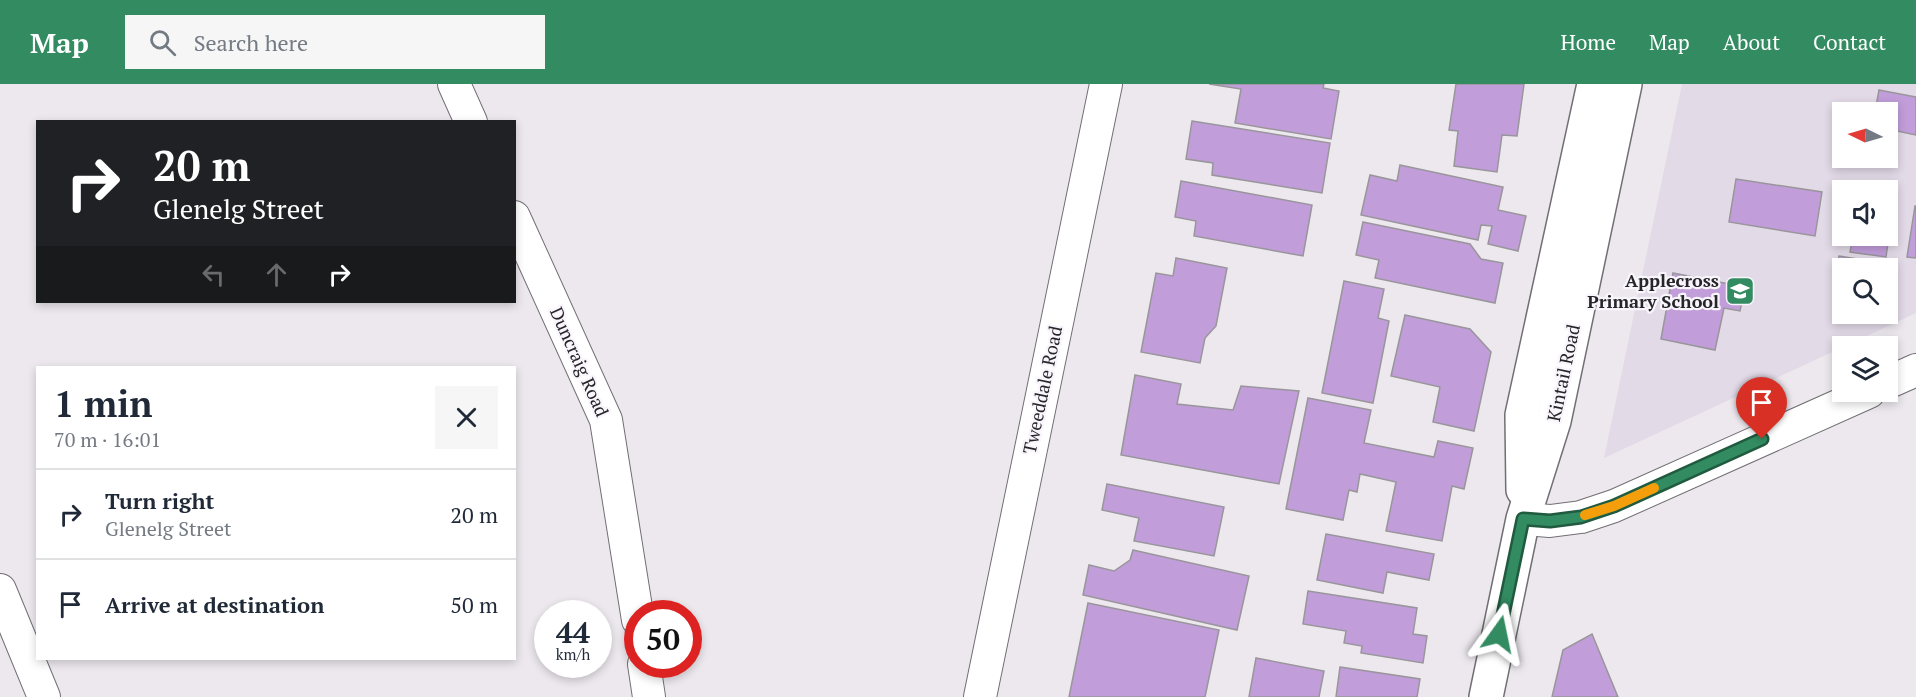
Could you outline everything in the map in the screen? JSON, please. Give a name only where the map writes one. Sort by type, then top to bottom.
[{"type":"main road","name":"Kintail Road","points":[[1523,519],[1522,415],[1594,84]]},
{"type":"main road","name":"Kintail Road","points":[[1486,697],[1523,519],[1554,421],[1625,84]]},
{"type":"street","points":[[454,84],[470,120]]},
{"type":"street","name":"Tweeddale Road","points":[[980,697],[1106,84]]},
{"type":"street","name":"Duncraig Road","points":[[516,222],[606,420],[635,600]]},
{"type":"street","points":[[1898,378],[1916,370]]},
{"type":"street","points":[[1523,519],[1550,521],[1581,517],[1614,506],[1847,402]]},
{"type":"street","points":[[0,590],[44,697]]},
{"type":"street","points":[[647,678],[650,697]]},
{"type":"shaded area","name":"Applecross Primary School","points":[[1682,84],[1916,84],[1916,313],[1898,321],[1898,258],[1832,258],[1832,324],[1892,324],[1867,336],[1832,336],[1832,352],[1604,458]]},
{"type":"building","points":[[1209,84],[1324,84],[1323,88],[1339,91],[1331,139],[1235,123],[1241,89]]},
{"type":"building","points":[[1456,84],[1524,84],[1517,136],[1502,135],[1497,172],[1454,166],[1458,131],[1449,130]]},
{"type":"building","points":[[1879,90],[1916,97],[1916,135],[1898,131],[1898,102],[1877,102]]},
{"type":"building","points":[[1192,121],[1330,143],[1322,193],[1212,175],[1213,163],[1186,159]]},
{"type":"building","points":[[1400,165],[1503,187],[1498,210],[1526,216],[1518,251],[1488,244],[1492,226],[1481,225],[1478,240],[1361,215],[1370,175],[1397,181]]},
{"type":"building","points":[[1736,179],[1822,192],[1815,236],[1729,222]]},
{"type":"building","points":[[1181,181],[1312,205],[1303,256],[1194,236],[1196,221],[1175,217]]},
{"type":"building","points":[[1916,206],[1916,258],[1907,257]]},
{"type":"building","points":[[1363,222],[1470,244],[1481,259],[1503,263],[1495,303],[1375,278],[1379,260],[1356,255]]},
{"type":"building","points":[[1851,246],[1888,246],[1886,257],[1850,252]]},
{"type":"building","points":[[1176,258],[1227,268],[1216,326],[1205,338],[1200,363],[1141,352],[1156,273],[1173,276]]},
{"type":"building","points":[[1673,273],[1745,287],[1740,311],[1724,308],[1715,350],[1661,339]]},
{"type":"building","points":[[1344,281],[1384,289],[1378,318],[1389,321],[1373,403],[1322,393]]},
{"type":"building","points":[[1405,315],[1470,329],[1491,352],[1474,431],[1433,422],[1440,387],[1391,376]]},
{"type":"building","points":[[1135,375],[1181,384],[1177,404],[1233,410],[1241,386],[1299,391],[1279,484],[1121,455]]},
{"type":"building","points":[[1308,398],[1371,410],[1364,443],[1434,457],[1438,441],[1473,448],[1464,489],[1452,486],[1442,541],[1386,531],[1396,482],[1360,474],[1357,492],[1349,490],[1343,520],[1286,509]]},
{"type":"building","points":[[1107,484],[1224,507],[1214,556],[1134,541],[1139,518],[1102,510]]},
{"type":"building","points":[[1326,534],[1434,554],[1429,580],[1387,572],[1383,593],[1317,580]]},
{"type":"building","points":[[1133,550],[1249,576],[1237,630],[1083,595],[1089,565],[1114,571],[1130,560]]},
{"type":"building","points":[[1308,591],[1417,608],[1413,634],[1427,636],[1423,663],[1361,653],[1362,646],[1344,643],[1346,631],[1303,624]]},
{"type":"building","points":[[1088,603],[1219,630],[1205,697],[1069,697]]},
{"type":"building","points":[[1592,634],[1618,697],[1552,697],[1563,650]]},
{"type":"building","points":[[1256,658],[1324,671],[1319,697],[1249,697]]},
{"type":"building","points":[[1340,667],[1420,679],[1417,697],[1336,697]]},
{"type":"slow traffic","points":[[1585,515],[1614,506],[1654,488]]},
{"type":"place","name":"Applecross Primary School","points":[[1740,291]]},
{"type":"route","points":[[1499,634],[1523,519],[1550,521],[1581,517],[1614,506],[1762,439]]}]
